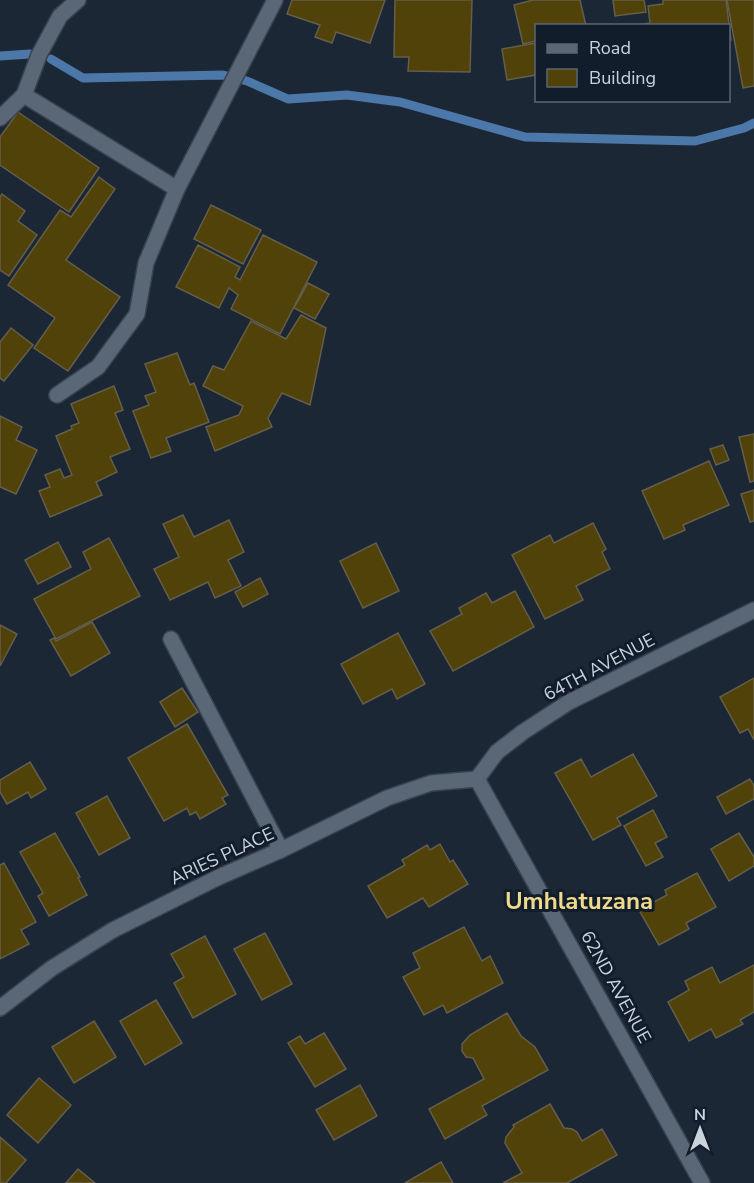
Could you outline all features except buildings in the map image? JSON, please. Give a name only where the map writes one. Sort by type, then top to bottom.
[{"type":"street","points":[[0,118],[24,95],[39,55],[60,16],[78,0]]},
{"type":"street","points":[[57,395],[98,367],[137,314],[146,263],[177,189],[275,0]]},
{"type":"street","points":[[24,95],[177,189]]},
{"type":"street","name":"64TH AVENUE","points":[[477,779],[497,752],[569,702],[754,610]]},
{"type":"street","points":[[171,639],[282,850]]},
{"type":"street","name":"ARIES PLACE","points":[[0,1008],[52,968],[113,930],[219,877],[282,850],[387,798],[431,783],[477,779]]},
{"type":"street","name":"62ND AVENUE","points":[[477,779],[702,1183]]},
{"type":"waterway","points":[[0,56],[30,54]]},
{"type":"waterway","points":[[51,59],[83,78],[223,75],[247,81],[288,99],[347,95],[400,102],[525,137],[695,141],[744,128],[754,123]]},
{"type":"district","name":"Umhlatuzana","points":[[579,901]]}]
